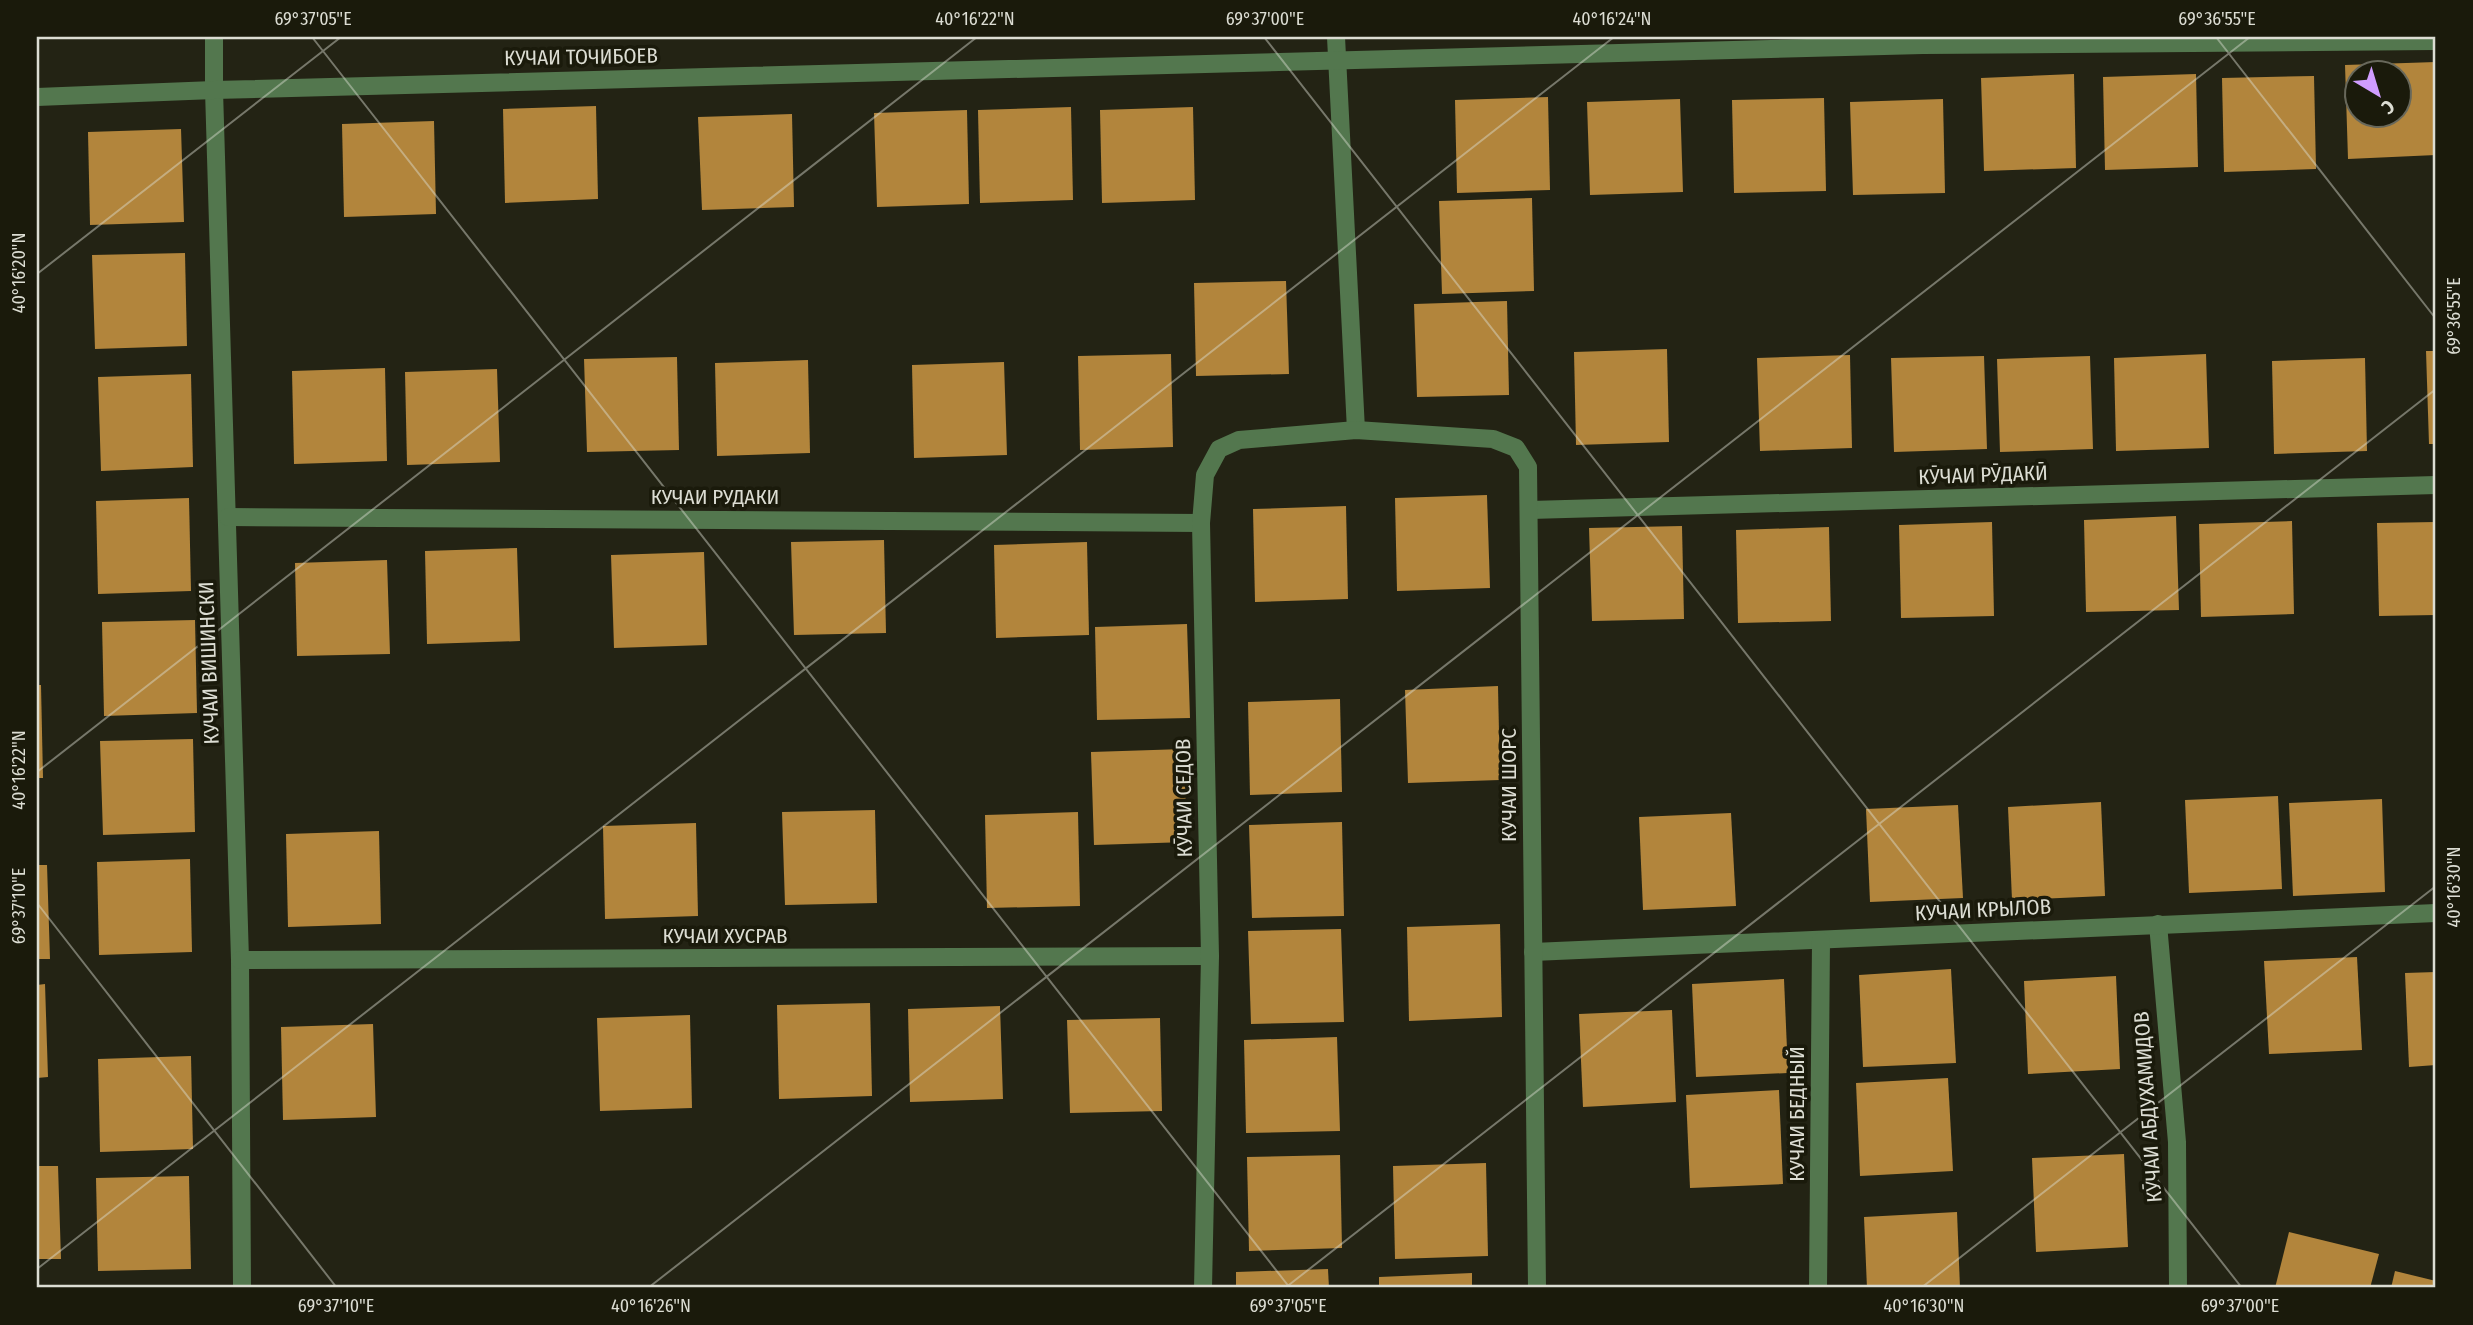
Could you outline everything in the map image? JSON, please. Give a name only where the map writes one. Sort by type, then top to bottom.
[{"type":"street","name":"КУЧАИ ВИШИНСКИ","points":[[214,37],[240,960],[242,1288]]},
{"type":"street","points":[[1336,37],[1356,430]]},
{"type":"street","name":"КУЧАИ ТОЧИБОЕВ","points":[[37,97],[1336,61],[1923,41],[2436,41]]},
{"type":"street","name":"КУЧАИ ШОРС","points":[[1356,430],[1493,439],[1516,447],[1528,467],[1537,1288]]},
{"type":"street","name":"КӮЧАИ СЕДОВ","points":[[1203,1288],[1210,956],[1201,523],[1205,475],[1219,449],[1239,440],[1356,430]]},
{"type":"street","name":"КӮЧАИ РӮДАКӢ","points":[[1530,510],[2436,485]]},
{"type":"street","name":"КУЧАИ РУДАКИ","points":[[228,517],[1201,523]]},
{"type":"street","name":"КУЧАИ КРЫЛОВ","points":[[1532,952],[2436,913]]},
{"type":"street","name":"КӮЧАИ АБДУХАМИДОВ","points":[[2158,924],[2177,1142],[2178,1288]]},
{"type":"street","name":"КУЧАИ БЕДНЫЙ","points":[[1818,1288],[1821,941]]},
{"type":"street","name":"КУЧАИ ХУСРАВ","points":[[240,960],[1210,956]]},
{"type":"building","points":[[2436,62],[2436,155],[2348,159],[2347,130],[2414,130],[2414,63]]},
{"type":"building","points":[[2074,74],[2076,168],[1984,171],[1981,78]]},
{"type":"building","points":[[2196,74],[2198,167],[2105,170],[2103,77]]},
{"type":"building","points":[[2314,76],[2316,169],[2224,172],[2222,78]]},
{"type":"building","points":[[1548,97],[1550,190],[1457,193],[1455,100]]},
{"type":"building","points":[[1824,98],[1826,191],[1734,193],[1732,100]]},
{"type":"building","points":[[1680,99],[1683,192],[1590,195],[1587,102]]},
{"type":"building","points":[[1943,99],[1945,193],[1853,195],[1850,102]]},
{"type":"building","points":[[596,106],[598,199],[505,203],[503,109]]},
{"type":"building","points":[[1071,107],[1073,200],[980,203],[978,110]]},
{"type":"building","points":[[1193,107],[1195,200],[1102,203],[1100,110]]},
{"type":"building","points":[[967,110],[969,204],[877,207],[874,113]]},
{"type":"building","points":[[792,114],[794,207],[702,210],[698,117]]},
{"type":"building","points":[[434,121],[436,214],[344,217],[342,124]]},
{"type":"building","points":[[181,129],[184,222],[90,225],[88,132]]},
{"type":"building","points":[[1532,198],[1534,291],[1442,294],[1439,201]]},
{"type":"building","points":[[185,253],[187,346],[95,349],[92,255]]},
{"type":"building","points":[[1286,281],[1289,374],[1196,376],[1194,283]]},
{"type":"building","points":[[1507,301],[1509,395],[1417,397],[1414,304]]},
{"type":"building","points":[[1667,349],[1669,442],[1576,445],[1574,352]]},
{"type":"building","points":[[2426,351],[2436,351],[2436,444],[2429,444]]},
{"type":"building","points":[[1171,354],[1173,447],[1080,450],[1078,356]]},
{"type":"building","points":[[2206,354],[2209,448],[2116,451],[2114,358]]},
{"type":"building","points":[[1850,355],[1852,448],[1760,451],[1757,358]]},
{"type":"building","points":[[1984,356],[1987,449],[1894,452],[1891,358]]},
{"type":"building","points":[[2090,356],[2093,449],[2000,452],[1997,359]]},
{"type":"building","points":[[677,357],[679,450],[587,452],[584,359]]},
{"type":"building","points":[[2365,358],[2367,451],[2274,454],[2272,361]]},
{"type":"building","points":[[808,360],[810,453],[717,456],[715,363]]},
{"type":"building","points":[[1004,362],[1007,455],[914,458],[912,365]]},
{"type":"building","points":[[385,368],[387,461],[294,464],[292,371]]},
{"type":"building","points":[[497,369],[500,462],[407,465],[405,372]]},
{"type":"building","points":[[191,374],[193,467],[101,471],[98,377]]},
{"type":"building","points":[[1487,495],[1490,588],[1397,591],[1395,498]]},
{"type":"building","points":[[189,498],[191,591],[98,594],[96,501]]},
{"type":"building","points":[[1346,506],[1348,599],[1255,602],[1253,509]]},
{"type":"building","points":[[2176,516],[2179,610],[2086,612],[2084,520]]},
{"type":"building","points":[[2292,521],[2294,614],[2201,617],[2199,524]]},
{"type":"building","points":[[1992,522],[1994,616],[1901,618],[1899,525]]},
{"type":"building","points":[[2436,522],[2436,615],[2379,616],[2377,523]]},
{"type":"building","points":[[1682,526],[1684,619],[1592,621],[1589,528]]},
{"type":"building","points":[[1829,527],[1831,621],[1738,623],[1736,530]]},
{"type":"building","points":[[884,540],[886,633],[794,635],[791,542]]},
{"type":"building","points":[[1087,542],[1089,635],[996,638],[994,545]]},
{"type":"building","points":[[517,548],[520,641],[427,644],[425,551]]},
{"type":"building","points":[[704,552],[707,645],[614,648],[611,555]]},
{"type":"building","points":[[387,560],[390,654],[297,656],[295,563]]},
{"type":"building","points":[[195,620],[197,713],[104,716],[102,622]]},
{"type":"building","points":[[1187,624],[1190,718],[1097,720],[1095,627]]},
{"type":"building","points":[[37,685],[41,685],[43,778],[37,778]]},
{"type":"building","points":[[1498,686],[1500,780],[1408,783],[1405,690]]},
{"type":"building","points":[[1340,699],[1342,792],[1250,795],[1248,702]]},
{"type":"building","points":[[193,739],[195,832],[103,835],[100,741]]},
{"type":"building","points":[[1184,749],[1187,842],[1094,845],[1091,752]]},
{"type":"building","points":[[2278,796],[2282,889],[2189,893],[2185,800]]},
{"type":"building","points":[[2382,799],[2385,892],[2293,896],[2289,803]]},
{"type":"building","points":[[2101,802],[2105,896],[2012,900],[2008,807]]},
{"type":"building","points":[[1958,805],[1963,898],[1870,902],[1866,809]]},
{"type":"building","points":[[875,810],[877,903],[785,905],[782,812]]},
{"type":"building","points":[[1078,812],[1080,906],[987,908],[985,815]]},
{"type":"building","points":[[1731,813],[1736,906],[1643,910],[1639,817]]},
{"type":"building","points":[[1342,822],[1344,916],[1252,918],[1249,825]]},
{"type":"building","points":[[696,823],[698,916],[605,919],[603,826]]},
{"type":"building","points":[[379,831],[381,924],[288,927],[286,834]]},
{"type":"building","points":[[190,859],[192,952],[99,955],[97,862]]},
{"type":"building","points":[[37,865],[47,865],[50,959],[37,959]]},
{"type":"building","points":[[1500,924],[1502,1017],[1409,1021],[1407,927]]},
{"type":"building","points":[[1341,929],[1344,1022],[1251,1024],[1248,931]]},
{"type":"building","points":[[2357,957],[2362,1050],[2269,1054],[2264,961]]},
{"type":"building","points":[[1951,969],[1956,1063],[1863,1067],[1859,975]]},
{"type":"building","points":[[2436,972],[2436,1065],[2409,1067],[2405,973]]},
{"type":"building","points":[[2116,976],[2120,1069],[2028,1074],[2024,981]]},
{"type":"building","points":[[1784,979],[1788,1073],[1696,1077],[1692,984]]},
{"type":"building","points":[[45,984],[48,1077],[37,1078],[37,985]]},
{"type":"building","points":[[870,1003],[872,1096],[779,1099],[777,1005]]},
{"type":"building","points":[[1000,1006],[1003,1099],[910,1102],[908,1009]]},
{"type":"building","points":[[1672,1010],[1676,1102],[1583,1107],[1579,1014]]},
{"type":"building","points":[[690,1015],[692,1108],[600,1111],[597,1018]]},
{"type":"building","points":[[1160,1018],[1162,1111],[1070,1113],[1067,1020]]},
{"type":"building","points":[[373,1024],[376,1117],[283,1120],[281,1027]]},
{"type":"building","points":[[1337,1037],[1340,1131],[1246,1133],[1244,1040]]},
{"type":"building","points":[[191,1056],[193,1149],[100,1152],[98,1059]]},
{"type":"building","points":[[1948,1078],[1953,1171],[1860,1176],[1856,1083]]},
{"type":"building","points":[[1779,1090],[1783,1184],[1690,1188],[1686,1095]]},
{"type":"building","points":[[2124,1154],[2128,1247],[2036,1252],[2032,1158]]},
{"type":"building","points":[[1340,1155],[1342,1248],[1249,1251],[1247,1157]]},
{"type":"building","points":[[1486,1163],[1488,1256],[1395,1259],[1393,1166]]},
{"type":"building","points":[[37,1166],[58,1166],[61,1259],[37,1259]]},
{"type":"building","points":[[189,1176],[191,1269],[98,1271],[96,1178]]},
{"type":"building","points":[[1957,1212],[1960,1288],[1867,1288],[1864,1217]]},
{"type":"building","points":[[2289,1232],[2379,1254],[2370,1288],[2275,1288]]},
{"type":"building","points":[[1328,1269],[1329,1288],[1236,1288],[1236,1272]]},
{"type":"building","points":[[2395,1271],[2436,1281],[2436,1288],[2391,1288]]},
{"type":"building","points":[[1472,1273],[1472,1288],[1379,1288],[1379,1277]]},
{"type":"building","points":[[57,1285],[57,1288],[37,1288],[37,1286]]}]
